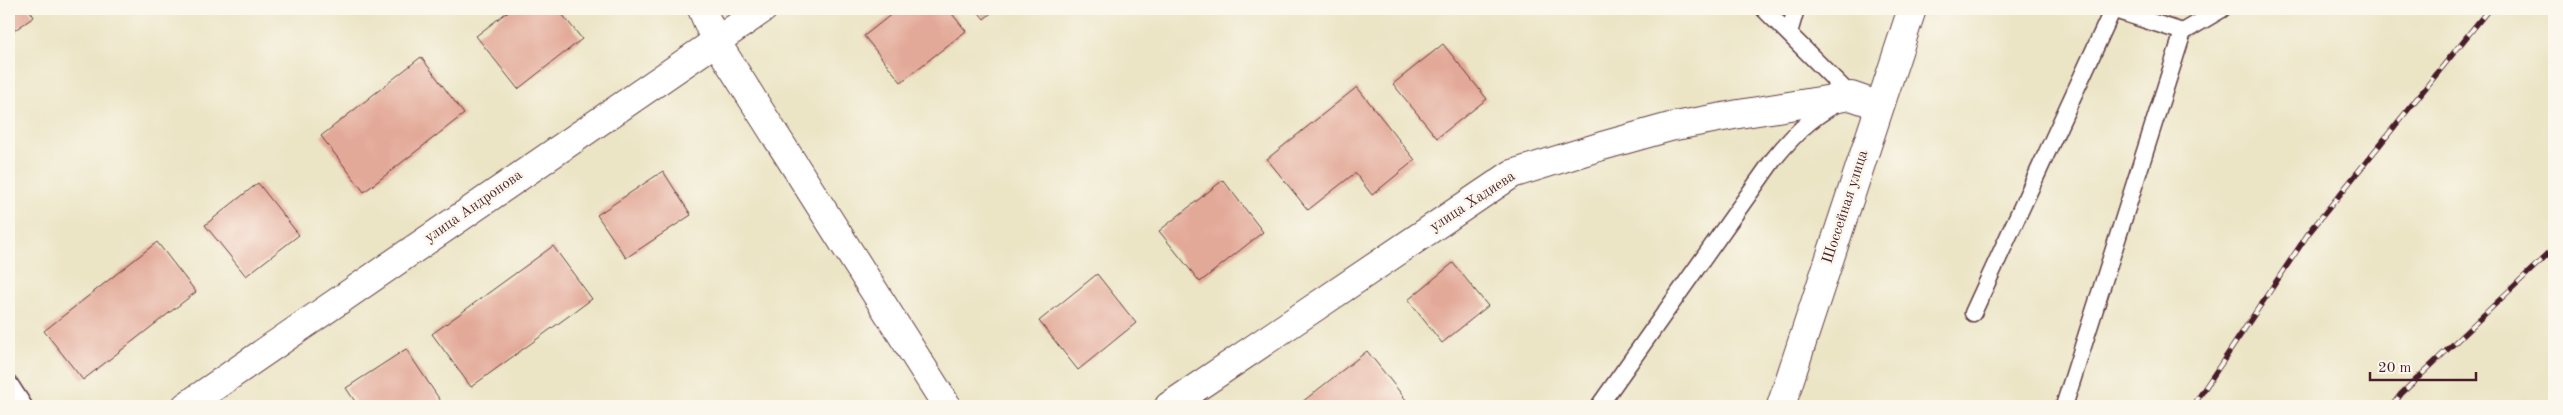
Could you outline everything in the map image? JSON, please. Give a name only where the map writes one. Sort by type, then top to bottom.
[{"type":"street","points":[[702,9],[715,40],[947,406]]},
{"type":"street","name":"улица Андронова","points":[[186,406],[715,40],[763,9]]},
{"type":"street","name":"Шоссейная улица","points":[[1781,406],[1912,9]]},
{"type":"street","name":"улица Хадиева","points":[[1169,406],[1512,174],[1670,127],[1851,96],[1880,106]]},
{"type":"lane","points":[[1599,406],[1784,146],[1812,118],[1851,96],[1764,9]]},
{"type":"lane","points":[[1789,33],[1796,9]]},
{"type":"lane","points":[[1973,313],[2112,9],[2183,32]]},
{"type":"lane","points":[[2064,406],[2183,32],[2222,9]]},
{"type":"lane","points":[[9,383],[24,406]]},
{"type":"building","points":[[9,9],[29,9],[34,17],[9,34]]},
{"type":"building","points":[[511,9],[558,9],[582,39],[518,89],[476,36]]},
{"type":"building","points":[[898,9],[948,9],[966,31],[901,82],[864,36]]},
{"type":"building","points":[[976,9],[996,9],[984,19]]},
{"type":"building","points":[[1443,44],[1487,99],[1437,138],[1393,84]]},
{"type":"building","points":[[421,57],[464,114],[364,192],[321,136]]},
{"type":"building","points":[[1357,87],[1415,160],[1372,195],[1355,173],[1308,210],[1267,159]]},
{"type":"building","points":[[663,171],[691,215],[626,258],[597,215]]},
{"type":"building","points":[[1223,180],[1263,232],[1200,282],[1159,231]]},
{"type":"building","points":[[258,183],[299,235],[246,276],[205,225]]},
{"type":"building","points":[[157,242],[196,292],[83,380],[44,331]]},
{"type":"building","points":[[553,246],[592,299],[471,387],[432,334]]},
{"type":"building","points":[[1453,263],[1488,306],[1442,343],[1408,300]]},
{"type":"building","points":[[1097,274],[1136,323],[1078,370],[1039,321]]},
{"type":"building","points":[[406,349],[444,406],[358,406],[346,388]]},
{"type":"building","points":[[1367,351],[1411,406],[1297,406]]},
{"type":"railway","points":[[2193,406],[2308,234],[2489,9]]},
{"type":"railway","points":[[2392,406],[2401,394],[2554,248]]}]
